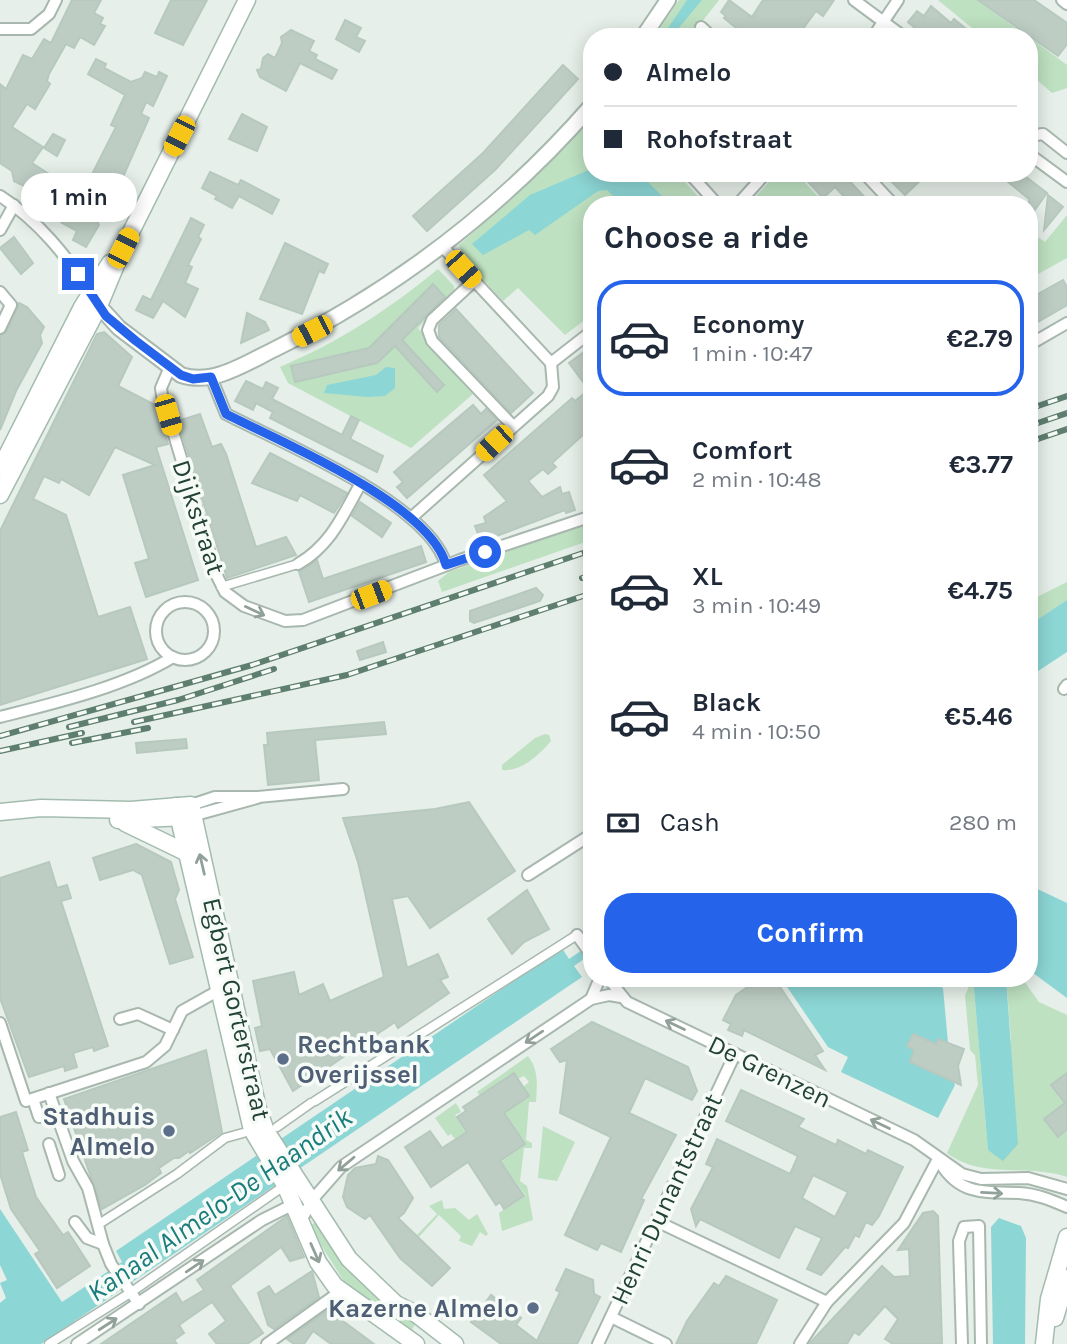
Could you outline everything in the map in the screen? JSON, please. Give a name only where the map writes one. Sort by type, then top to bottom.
[{"type":"main road","points":[[0,469],[123,248],[247,0]]},
{"type":"main road","points":[[0,495],[95,299]]},
{"type":"main road","points":[[0,812],[41,808],[184,811]]},
{"type":"main road","points":[[0,822],[38,818],[120,820],[184,811]]},
{"type":"main road","name":"Egbert Gorterstraat","points":[[184,811],[185,852],[225,986]]},
{"type":"main road","name":"Egbert Gorterstraat","points":[[184,811],[225,986],[267,1147],[287,1187],[312,1200],[349,1259],[372,1284],[438,1339],[455,1344]]},
{"type":"main road","points":[[120,820],[185,852]]},
{"type":"main road","points":[[287,1187],[318,1262],[341,1292],[416,1344]]},
{"type":"main road","points":[[1044,1344],[1049,1298],[1067,1237]]},
{"type":"main road","points":[[1050,1344],[1067,1278]]},
{"type":"main road","points":[[354,1302],[372,1284]]},
{"type":"street","points":[[0,29],[31,29],[50,14],[56,0]]},
{"type":"street","points":[[649,28],[668,0]]},
{"type":"street","points":[[854,0],[893,28]]},
{"type":"street","points":[[879,28],[898,0]]},
{"type":"street","points":[[1062,0],[1067,4]]},
{"type":"street","points":[[0,196],[14,205],[54,242],[119,328],[170,367],[193,379],[211,377],[266,354],[350,310],[442,246],[515,187],[583,114]]},
{"type":"street","points":[[1038,135],[1043,134],[1067,153]]},
{"type":"street","points":[[1038,161],[1067,182]]},
{"type":"street","points":[[697,182],[710,196]]},
{"type":"street","points":[[745,196],[758,182]]},
{"type":"street","points":[[872,182],[886,196]]},
{"type":"street","points":[[0,230],[14,205]]},
{"type":"street","points":[[411,519],[548,396],[553,387],[551,363],[442,246]]},
{"type":"street","points":[[474,281],[432,320],[428,330],[432,341],[513,426]]},
{"type":"street","points":[[0,292],[11,305],[0,328]]},
{"type":"street","points":[[1038,340],[1067,323]]},
{"type":"street","points":[[551,363],[583,338]]},
{"type":"street","name":"Dijkstraat","points":[[170,367],[161,388],[162,395],[189,494],[221,587]]},
{"type":"street","points":[[211,377],[226,414],[361,483],[411,519],[438,547],[446,565]]},
{"type":"street","points":[[361,483],[327,542],[315,554],[298,564],[221,587],[229,597],[259,614],[295,621],[446,565],[583,519]]},
{"type":"street","points":[[0,717],[48,705],[155,668],[173,657],[195,658],[211,642],[212,620],[196,604],[174,603],[158,619],[157,641],[173,657]]},
{"type":"street","points":[[184,811],[247,803],[258,797],[343,789]]},
{"type":"street","points":[[528,875],[583,840]]},
{"type":"street","points":[[277,1127],[577,934],[583,943]]},
{"type":"street","points":[[29,1100],[146,1062],[165,1046],[182,1011],[225,986]]},
{"type":"street","points":[[591,999],[596,987]]},
{"type":"street","name":"De Grenzen","points":[[614,987],[621,997],[914,1140],[938,1159],[972,1178],[1028,1178],[1067,1189]]},
{"type":"street","points":[[301,1221],[312,1200],[341,1167],[591,999],[609,995],[621,997]]},
{"type":"street","points":[[120,1019],[138,1014],[173,1030]]},
{"type":"street","points":[[0,1023],[29,1100],[40,1117]]},
{"type":"street","name":"Henri Dunantstraat","points":[[598,1344],[735,1054]]},
{"type":"street","points":[[49,1093],[99,1224],[103,1244],[113,1266],[139,1304]]},
{"type":"street","points":[[99,1224],[177,1174],[225,1138],[243,1132]]},
{"type":"street","points":[[48,1144],[59,1175]]},
{"type":"street","points":[[800,1344],[828,1302],[904,1223],[938,1159]]},
{"type":"street","name":"De Grenzen","points":[[938,1159],[948,1176],[965,1189],[989,1194],[1041,1196],[1067,1207]]},
{"type":"street","points":[[49,1344],[287,1187]]},
{"type":"street","points":[[77,1344],[262,1220],[287,1187]]},
{"type":"street","points":[[656,1221],[828,1302]]},
{"type":"street","points":[[75,1222],[87,1238],[103,1244]]},
{"type":"street","points":[[962,1344],[959,1241],[964,1227],[979,1226],[981,1344]]},
{"type":"street","points":[[267,1344],[341,1292]]},
{"type":"street","points":[[611,1317],[666,1344]]},
{"type":"green space","points":[[679,0],[719,0],[697,28],[660,28]]},
{"type":"green space","points":[[938,0],[977,0],[1016,28],[972,28]]},
{"type":"green space","points":[[1038,44],[1067,65],[1067,88],[1052,93],[1038,81]]},
{"type":"green space","points":[[583,124],[583,182],[685,182],[698,196],[583,196],[583,321],[565,335],[518,288],[503,301],[464,259],[459,245],[511,200]]},
{"type":"green space","points":[[769,182],[804,182],[818,196],[772,196],[756,196]]},
{"type":"green space","points":[[1067,215],[1067,258],[1038,274],[1038,237],[1045,242]]},
{"type":"green space","points":[[438,269],[454,286],[454,290],[418,328],[473,394],[411,448],[288,383],[280,367],[323,347],[362,324]]},
{"type":"green space","points":[[583,525],[583,543],[442,592],[438,581],[449,572]]},
{"type":"green space","points":[[1067,582],[1067,600],[1038,619],[1038,596]]},
{"type":"green space","points":[[549,735],[551,741],[535,757],[516,768],[502,770],[502,765],[535,738]]},
{"type":"green space","points":[[974,987],[988,1150],[1011,1039],[1007,987],[1028,987],[1039,1002],[1067,1015],[1067,1177],[1035,1171],[989,1169],[961,1161],[947,1153],[978,1085],[975,1055],[970,1050],[965,995],[968,989]]},
{"type":"green space","points":[[528,1056],[536,1072],[536,1102],[529,1102],[526,1140],[532,1143],[532,1148],[524,1148],[520,1181],[527,1186],[533,1220],[502,1231],[499,1213],[526,1196],[501,1162],[526,1144],[505,1113],[529,1096],[523,1087],[529,1082],[524,1076],[480,1096],[477,1092]]},
{"type":"green space","points":[[456,1103],[461,1112],[455,1115],[466,1132],[455,1139],[451,1134],[448,1136],[435,1118]]},
{"type":"green space","points":[[543,1126],[575,1142],[557,1181],[538,1178]]},
{"type":"green space","points":[[442,1200],[444,1209],[455,1208],[469,1220],[477,1214],[488,1234],[486,1236],[480,1232],[472,1246],[459,1241],[461,1236],[439,1215],[418,1238],[416,1236],[437,1214],[429,1206]]},
{"type":"green space","points":[[320,1220],[418,1319],[409,1335],[347,1286],[309,1226]]},
{"type":"water","points":[[687,0],[702,0],[679,28],[668,28]]},
{"type":"water","points":[[583,172],[583,182],[648,182],[661,196],[613,196],[607,190],[598,191],[591,196],[583,196],[583,201],[535,235],[529,230],[483,255],[472,244],[530,195]]},
{"type":"water","points":[[386,367],[395,368],[395,388],[385,396],[324,393],[327,385],[376,375]]},
{"type":"water","points":[[1067,600],[1067,652],[1038,671],[1038,619]]},
{"type":"water","points":[[1038,889],[1067,903],[1067,998],[1038,977]]},
{"type":"water","name":"Kanaal Almelo-De Haandrik","points":[[562,948],[569,959],[583,949],[583,960],[574,966],[582,977],[41,1344],[0,1344],[0,1303],[6,1298],[0,1283],[7,1280],[0,1265],[0,1209],[62,1302],[122,1262],[116,1251]]},
{"type":"water","points":[[787,987],[941,987],[948,1043],[937,1044],[913,1034],[907,1045],[914,1050],[910,1062],[953,1081],[955,1085],[938,1118],[841,1072],[848,1057],[828,1047]]},
{"type":"water","points":[[974,987],[1007,987],[1018,1144],[1003,1161],[988,1150]]},
{"type":"water","points":[[999,1218],[1021,1226],[1026,1238],[1025,1344],[993,1344],[991,1227]]},
{"type":"building","points":[[72,0],[101,0],[94,13],[103,18],[100,24],[105,26],[94,45],[80,37],[74,48],[66,44],[49,74],[47,81],[50,84],[35,109],[27,104],[12,127],[43,147],[32,163],[60,181],[59,183],[82,194],[116,127],[111,125],[125,95],[88,74],[96,59],[106,64],[104,68],[131,82],[142,78],[145,72],[157,77],[159,72],[167,76],[153,106],[146,102],[141,114],[149,118],[123,177],[115,180],[118,187],[106,207],[105,215],[96,218],[99,225],[86,247],[73,240],[77,231],[62,223],[39,198],[46,184],[30,189],[14,181],[12,171],[0,163],[0,84],[6,89],[23,55],[32,59],[44,39],[51,43]]},
{"type":"building","points":[[171,0],[207,0],[183,45],[155,33]]},
{"type":"building","points":[[729,0],[752,17],[763,0],[834,0],[823,16],[816,11],[804,28],[736,28],[721,12]]},
{"type":"building","points":[[978,0],[1034,0],[1067,23],[1067,44],[1058,56],[1038,42],[1038,28],[1018,28]]},
{"type":"building","points":[[931,6],[951,23],[954,19],[965,28],[915,28],[908,22],[917,11],[924,16]]},
{"type":"building","points":[[345,20],[361,28],[356,37],[365,41],[359,52],[336,39]]},
{"type":"building","points":[[291,30],[314,41],[309,51],[317,55],[315,59],[337,70],[332,79],[300,63],[286,91],[260,77],[257,70],[261,69],[263,58],[268,54],[275,58],[282,43],[281,37]]},
{"type":"building","points":[[563,65],[578,79],[496,169],[427,231],[413,216],[483,153]]},
{"type":"building","points":[[242,114],[267,127],[257,151],[229,139]]},
{"type":"building","points":[[53,134],[65,140],[57,156],[44,148]]},
{"type":"building","points":[[210,172],[238,185],[241,180],[279,200],[272,214],[239,196],[232,208],[215,199],[217,196],[202,188]]},
{"type":"building","points":[[808,182],[850,182],[864,196],[844,196],[835,187],[825,196],[821,196]]},
{"type":"building","points":[[892,182],[919,182],[905,195]]},
{"type":"building","points":[[1008,182],[1033,182],[1047,193],[1038,206],[1038,196],[1025,196]]},
{"type":"building","points":[[1048,195],[1063,207],[1044,230]]},
{"type":"building","points":[[191,218],[204,225],[198,237],[201,239],[188,265],[192,267],[185,283],[198,289],[185,317],[163,301],[153,318],[136,310],[143,296],[151,300]]},
{"type":"building","points":[[14,237],[33,263],[21,274],[0,248]]},
{"type":"building","points":[[285,243],[328,264],[324,273],[319,271],[302,314],[260,299]]},
{"type":"building","points":[[1063,280],[1067,287],[1067,305],[1038,322],[1038,294]]},
{"type":"building","points":[[433,284],[445,297],[402,340],[444,385],[437,392],[395,346],[377,363],[295,382],[291,366],[369,348]]},
{"type":"building","points":[[19,303],[27,307],[44,327],[40,335],[42,343],[16,391],[0,430],[0,336],[7,331]]},
{"type":"building","points":[[456,309],[533,393],[511,413],[439,337],[439,325]]},
{"type":"building","points":[[247,313],[265,322],[269,330],[241,343]]},
{"type":"building","points":[[104,332],[132,357],[118,386],[155,405],[160,427],[163,426],[168,444],[156,447],[198,580],[146,597],[135,563],[149,559],[123,475],[155,465],[115,447],[89,495],[61,479],[59,483],[44,476],[33,499],[66,515],[98,617],[130,607],[147,659],[0,705],[0,531],[97,334]]},
{"type":"building","points":[[583,353],[583,382],[569,363]]},
{"type":"building","points":[[246,381],[263,389],[266,382],[278,388],[272,399],[342,435],[351,416],[359,420],[350,439],[383,456],[377,472],[270,418],[273,412],[256,403],[253,410],[235,401]]},
{"type":"building","points":[[583,395],[583,435],[552,463],[556,467],[548,474],[543,469],[528,481],[542,497],[560,487],[562,494],[569,492],[575,510],[566,513],[565,510],[481,542],[475,526],[486,523],[484,517],[507,501],[484,475],[572,398],[575,401]]},
{"type":"building","points":[[473,405],[481,414],[486,409],[497,420],[407,498],[397,487],[403,482],[394,472]]},
{"type":"building","points":[[200,414],[212,447],[221,444],[226,454],[256,547],[286,537],[296,555],[227,578],[178,421]]},
{"type":"building","points":[[270,453],[347,493],[334,513],[300,495],[297,501],[252,483]]},
{"type":"building","points":[[360,502],[391,523],[382,537],[352,516]]},
{"type":"building","points":[[421,546],[426,562],[309,602],[299,572],[317,560],[323,579]]},
{"type":"building","points":[[536,588],[543,595],[540,601],[474,623],[470,621],[470,611]]},
{"type":"building","points":[[383,642],[386,652],[360,660],[357,651]]},
{"type":"building","points":[[384,722],[386,734],[315,740],[319,780],[268,785],[264,745],[268,745],[267,733]]},
{"type":"building","points":[[186,739],[187,748],[137,753],[136,743]]},
{"type":"building","points":[[469,802],[515,871],[430,928],[408,896],[392,899],[407,968],[438,954],[448,977],[440,980],[449,993],[398,1028],[395,1022],[293,1091],[270,1049],[260,1051],[255,1028],[262,1026],[253,981],[294,972],[299,995],[323,984],[330,1001],[384,977],[358,862],[343,818],[435,809]]},
{"type":"building","points":[[136,844],[171,862],[179,890],[175,899],[193,957],[170,964],[142,875],[133,870],[100,880],[93,858]]},
{"type":"building","points":[[49,862],[57,888],[67,885],[71,898],[61,901],[108,1046],[94,1051],[93,1047],[73,1053],[77,1067],[65,1071],[64,1066],[29,1077],[0,998],[0,878]]},
{"type":"building","points":[[527,890],[549,929],[524,942],[512,954],[488,919]]},
{"type":"building","points":[[748,987],[780,987],[823,1051],[815,1055],[825,1070],[744,1030],[742,1036],[728,1030],[731,1024],[723,1020],[736,995]]},
{"type":"building","points":[[592,1022],[688,1067],[697,1091],[692,1100],[645,1078],[629,1113],[676,1135],[641,1199],[644,1200],[621,1252],[601,1243],[597,1250],[565,1235],[611,1137],[560,1113],[567,1060],[560,1062],[551,1049]]},
{"type":"building","points":[[913,1034],[936,1044],[938,1039],[964,1049],[958,1066],[961,1085],[910,1062],[914,1050],[907,1046]]},
{"type":"building","points":[[206,1050],[222,1132],[190,1153],[189,1151],[179,1158],[174,1158],[159,1168],[161,1173],[145,1185],[102,1209],[64,1099]]},
{"type":"building","points":[[514,1073],[529,1096],[504,1113],[525,1144],[500,1161],[524,1196],[504,1209],[500,1202],[496,1205],[468,1162],[431,1187],[405,1147],[430,1131],[442,1148],[467,1132],[457,1117],[466,1111],[463,1107]]},
{"type":"building","points":[[1067,1073],[1067,1129],[1058,1137],[1044,1119],[1065,1103],[1051,1085]]},
{"type":"building","points":[[741,1090],[804,1119],[798,1127],[836,1145],[838,1140],[866,1154],[868,1150],[903,1167],[879,1216],[872,1225],[866,1222],[859,1237],[855,1235],[848,1248],[845,1247],[821,1275],[807,1269],[822,1238],[795,1226],[779,1258],[700,1219],[696,1226],[691,1209],[713,1167],[706,1164],[717,1139],[790,1174],[798,1156],[726,1121]],"holes":[[[813,1175],[848,1192],[835,1217],[802,1198]]]},
{"type":"building","points":[[16,1112],[28,1150],[22,1152],[36,1197],[63,1235],[68,1232],[90,1266],[57,1288],[35,1254],[40,1251],[11,1209],[0,1174],[0,1117]]},
{"type":"building","points":[[378,1156],[388,1160],[413,1198],[398,1218],[450,1268],[432,1286],[400,1258],[370,1215],[365,1219],[347,1207],[343,1197],[348,1175],[355,1168],[376,1164]]},
{"type":"building","points":[[933,1211],[938,1216],[942,1344],[893,1344],[885,1339],[898,1319],[885,1306],[859,1335],[854,1332],[847,1344],[809,1344],[882,1266],[894,1277],[910,1276],[909,1249],[898,1250],[923,1213]]},
{"type":"building","points":[[287,1216],[304,1257],[290,1261],[281,1247],[230,1286],[263,1333],[247,1344],[217,1344],[209,1334],[226,1321],[212,1302],[179,1325],[184,1333],[174,1340],[177,1344],[101,1344],[176,1293],[182,1303],[204,1290],[197,1280]]},
{"type":"building","points":[[566,1269],[593,1280],[594,1294],[600,1297],[577,1344],[501,1344],[471,1322],[491,1295],[521,1318],[516,1325],[537,1341],[560,1292],[556,1290]]},
{"type":"building","points":[[312,1271],[319,1297],[274,1329],[268,1325],[258,1293],[269,1286],[275,1295]]},
{"type":"building","points":[[726,1276],[777,1300],[756,1344],[676,1344],[687,1321],[714,1283],[719,1286]]},
{"type":"building","points":[[328,1310],[374,1344],[331,1344],[313,1331],[304,1344],[294,1344],[287,1339]]},
{"type":"railway","points":[[1038,406],[1067,396]]},
{"type":"railway","points":[[1038,423],[1067,413]]},
{"type":"railway","points":[[1038,439],[1067,429]]},
{"type":"railway","points":[[0,736],[252,665],[583,553]]},
{"type":"railway","points":[[134,722],[347,675],[583,596]]},
{"type":"railway","points":[[69,727],[178,700],[274,669]]},
{"type":"railway","points":[[72,743],[148,728]]},
{"type":"railway","points":[[0,751],[82,733]]},
{"type":"place","name":"Rechtbank Overijssel","points":[[283,1059]]},
{"type":"place","name":"Stadhuis Almelo","points":[[169,1131]]},
{"type":"place","name":"Kazerne Almelo","points":[[533,1308]]},
{"type":"route","points":[[78,274],[106,316],[119,328],[181,375],[193,379],[211,377],[226,414],[361,483],[391,503],[428,534],[444,557],[446,565],[485,552]]}]
